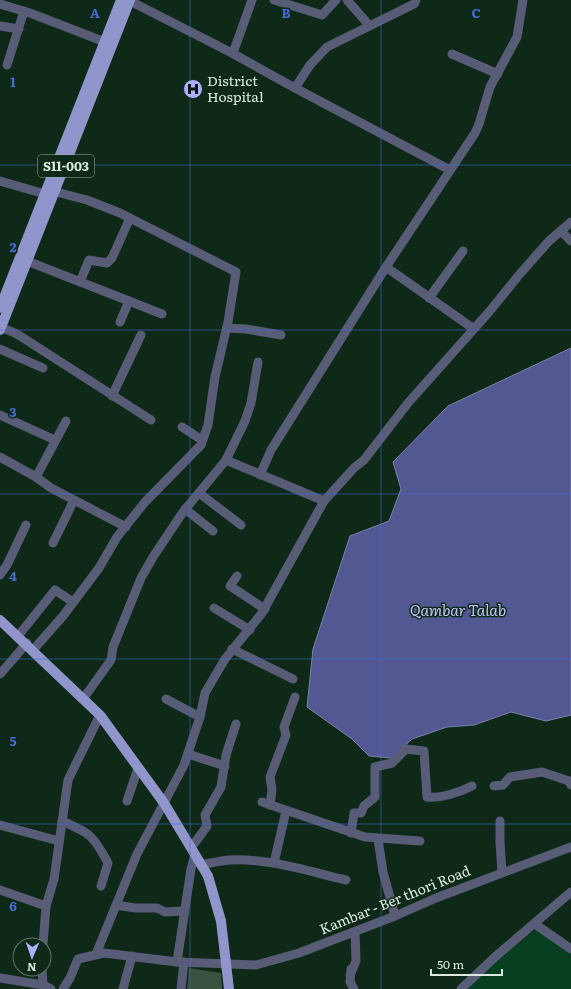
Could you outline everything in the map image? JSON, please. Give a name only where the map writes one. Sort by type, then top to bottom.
[{"type":"main road","name":"S11-003","points":[[0,308],[105,42],[127,0]]},
{"type":"main road","name":"S11-003","points":[[1,328],[56,192],[127,0]]},
{"type":"main road","points":[[0,620],[100,715],[164,803],[208,876],[221,921],[229,989]]},
{"type":"street","points":[[127,0],[233,53],[295,88],[450,170]]},
{"type":"street","points":[[233,53],[252,0]]},
{"type":"street","points":[[274,0],[322,15],[336,0]]},
{"type":"street","points":[[347,0],[369,25]]},
{"type":"street","points":[[295,88],[310,65],[327,47],[414,4],[416,0]]},
{"type":"street","points":[[260,475],[272,450],[386,267],[480,124],[490,87],[517,37],[523,0]]},
{"type":"street","points":[[0,4],[24,11],[105,42]]},
{"type":"street","points":[[7,65],[24,11]]},
{"type":"street","points":[[0,26],[18,29]]},
{"type":"street","points":[[452,54],[498,74]]},
{"type":"street","points":[[0,181],[45,194]]},
{"type":"street","points":[[0,674],[30,647],[73,602],[99,568],[117,537],[145,502],[201,444],[208,425],[215,377],[227,328],[236,272],[130,218],[87,200],[56,192]]},
{"type":"street","points":[[80,282],[89,260],[107,263],[112,258],[130,218]]},
{"type":"street","points":[[96,954],[138,854],[188,754],[200,717],[205,693],[232,649],[250,630],[265,609],[324,501],[354,468],[364,460],[408,403],[474,329],[549,240],[571,222]]},
{"type":"street","points":[[560,231],[571,241]]},
{"type":"street","points":[[429,298],[463,251]]},
{"type":"street","points":[[27,261],[162,314]]},
{"type":"street","points":[[386,267],[474,329]]},
{"type":"street","points":[[120,322],[128,301]]},
{"type":"street","points":[[1,328],[17,334],[151,420]]},
{"type":"street","points":[[227,328],[246,329],[281,335]]},
{"type":"street","points":[[112,396],[141,335]]},
{"type":"street","points":[[0,349],[43,368]]},
{"type":"street","points":[[83,699],[111,660],[113,647],[142,578],[153,557],[185,509],[226,460],[245,421],[251,403],[258,362]]},
{"type":"street","points":[[0,415],[55,440]]},
{"type":"street","points":[[36,477],[66,420]]},
{"type":"street","points":[[182,427],[202,440]]},
{"type":"street","points":[[0,456],[36,477],[51,488],[126,526]]},
{"type":"street","points":[[226,460],[324,501]]},
{"type":"street","points":[[199,493],[241,525]]},
{"type":"street","points":[[54,544],[74,500]]},
{"type":"street","points":[[185,509],[213,532]]},
{"type":"street","points":[[0,575],[7,565],[26,525]]},
{"type":"street","points":[[237,576],[230,586],[265,609]]},
{"type":"street","points":[[18,636],[55,590],[73,602]]},
{"type":"street","points":[[214,608],[250,630]]},
{"type":"street","points":[[232,649],[293,679]]},
{"type":"street","points":[[295,697],[284,727],[286,735],[270,777],[272,790],[266,804],[350,833],[378,839],[420,841]]},
{"type":"street","points":[[166,699],[200,717]]},
{"type":"street","points":[[43,937],[46,906],[54,879],[68,780],[100,715]]},
{"type":"street","points":[[181,989],[184,911],[193,851],[207,826],[205,815],[221,786],[226,755],[236,724]]},
{"type":"street","points":[[350,833],[354,814],[361,813],[364,806],[375,797],[375,767],[392,764],[406,749],[424,751],[427,797],[445,795],[465,790],[472,786]]},
{"type":"street","points":[[188,754],[225,766]]},
{"type":"street","points":[[127,801],[138,768]]},
{"type":"street","points":[[494,786],[503,785],[510,776],[542,772],[569,781],[571,786]]},
{"type":"street","points":[[274,863],[286,811]]},
{"type":"street","points":[[62,821],[90,834],[102,851],[108,863],[100,886]]},
{"type":"street","points":[[500,821],[502,873]]},
{"type":"street","points":[[0,825],[59,841]]},
{"type":"street","points":[[378,839],[383,872],[395,916]]},
{"type":"street","name":"Kambar - Ber thori Road","points":[[63,989],[70,978],[78,959],[96,954],[104,953],[181,962],[256,965],[299,954],[436,898],[571,847]]},
{"type":"street","points":[[201,865],[228,860],[274,863],[346,880]]},
{"type":"street","points":[[0,890],[46,906]]},
{"type":"street","points":[[461,989],[496,956],[571,892]]},
{"type":"street","points":[[116,905],[135,908],[157,908],[165,912],[184,911]]},
{"type":"street","points":[[535,924],[571,949]]},
{"type":"street","points":[[354,989],[350,982],[351,971],[356,961],[355,932]]},
{"type":"street","points":[[123,989],[132,956]]},
{"type":"street","points":[[0,978],[47,987],[44,977]]},
{"type":"green space","points":[[537,929],[571,952],[571,989],[470,989],[468,987],[490,965]]},
{"type":"water","name":"Qambar Talab","points":[[571,348],[571,715],[546,721],[511,712],[474,725],[447,727],[412,739],[391,758],[369,756],[352,739],[307,707],[313,649],[350,536],[389,521],[401,489],[393,462],[448,406]]},
{"type":"building","points":[[189,968],[221,973],[222,989],[187,989]]},
{"type":"place","name":"District Hospital","points":[[193,89]]}]
